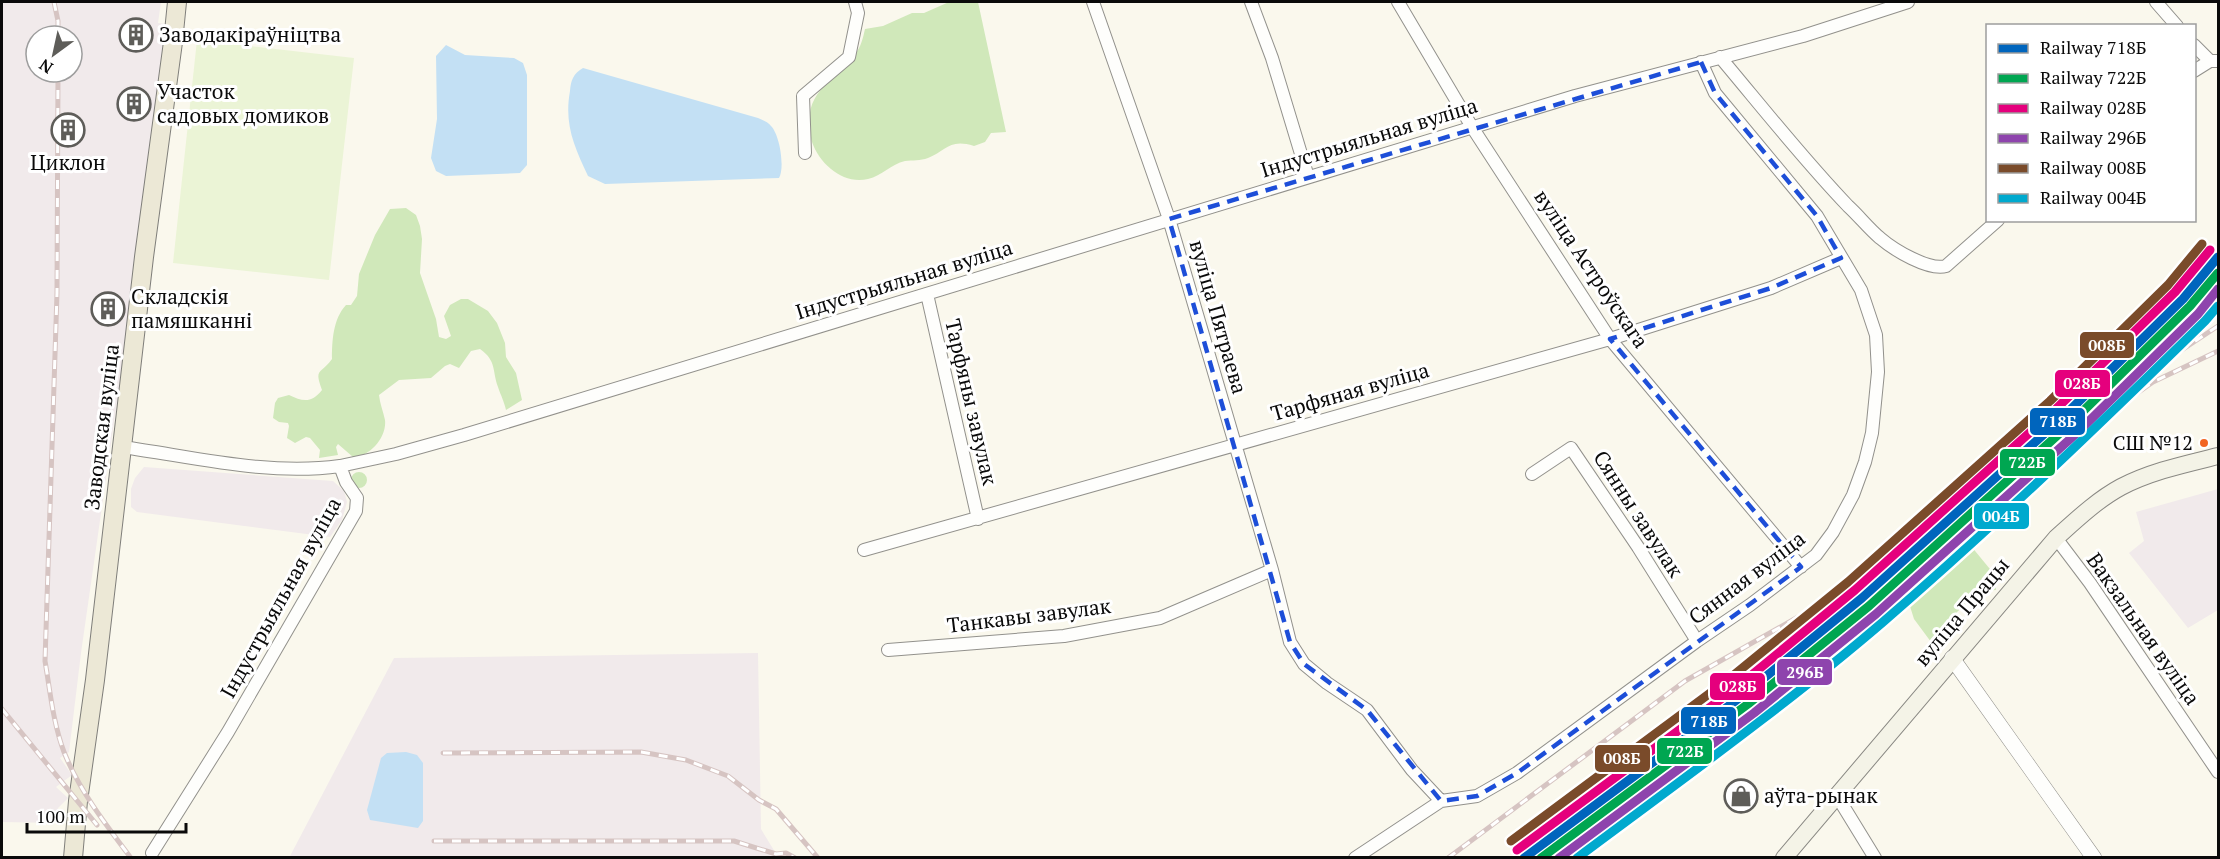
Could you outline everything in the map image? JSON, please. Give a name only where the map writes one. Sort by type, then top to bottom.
[{"type":"main road","name":"Заводская вуліца","points":[[73,858],[78,801],[95,680],[177,2]]},
{"type":"main road","name":"вуліца Працы","points":[[1784,858],[2056,538],[2092,506],[2122,487],[2165,470],[2218,456]]},
{"type":"street","points":[[805,153],[804,96],[849,57],[858,13],[855,2]]},
{"type":"street","name":"вуліца Пятраева","points":[[1093,2],[1169,219],[1272,570],[1290,642],[1304,664],[1367,710],[1412,770],[1440,801]]},
{"type":"street","points":[[1251,2],[1272,57],[1308,177]]},
{"type":"street","name":"вуліца Астроўскага","points":[[1398,2],[1472,127],[1610,339],[1801,567]]},
{"type":"street","name":"Індустрыяльная вуліца","points":[[152,852],[228,732],[356,511],[357,498],[346,482],[340,466],[396,454],[464,435],[1575,96],[1803,36],[1908,2]]},
{"type":"street","points":[[2156,2],[2175,24]]},
{"type":"street","points":[[2196,47],[2214,61],[2196,70]]},
{"type":"street","points":[[1720,57],[1824,181],[1880,238],[1896,249],[1930,266],[1939,268],[1946,266],[1996,222]]},
{"type":"street","name":"Сянная вуліца","points":[[1355,858],[1440,801],[1477,796],[1517,773],[1697,640],[1801,567],[1816,555],[1833,532],[1853,495],[1865,462],[1876,405],[1878,372],[1876,335],[1861,290],[1817,216],[1714,93],[1701,62]]},
{"type":"street","name":"Тарфяная вуліца","points":[[864,550],[1610,339],[1771,288],[1841,258]]},
{"type":"street","name":"Тарфяны завулак","points":[[927,294],[978,519]]},
{"type":"street","points":[[122,447],[264,468],[340,466]]},
{"type":"street","name":"Сянны завулак","points":[[1533,474],[1571,448],[1697,640]]},
{"type":"street","name":"Вакзальная вуліца","points":[[2056,538],[2090,583],[2218,772]]},
{"type":"street","name":"Танкавы завулак","points":[[888,650],[1064,636],[1160,618],[1272,570]]},
{"type":"street","points":[[1952,658],[2094,858]]},
{"type":"street","points":[[1837,796],[1875,858]]},
{"type":"highlighted area","points":[[1701,62],[1715,93],[1817,216],[1841,258],[1771,288],[1610,339],[1801,567],[1517,773],[1477,796],[1441,801],[1367,710],[1304,664],[1290,642],[1169,219]]},
{"type":"shaded area","points":[[2,2],[161,2],[158,23],[167,24],[123,360],[69,752],[60,758],[72,775],[56,787],[68,798],[58,808],[55,823],[2,822]]},
{"type":"shaded area","points":[[144,467],[333,481],[344,491],[347,502],[342,520],[330,537],[137,512],[131,507],[131,489],[135,478]]},
{"type":"shaded area","points":[[2218,489],[2218,610],[2188,628],[2129,553],[2144,541],[2136,512]]},
{"type":"shaded area","points":[[758,653],[761,829],[778,857],[289,858],[394,658]]},
{"type":"green space","points":[[949,2],[978,2],[1006,132],[991,133],[985,142],[974,146],[953,144],[928,158],[905,161],[868,179],[850,179],[834,171],[821,158],[811,140],[810,112],[818,93],[857,51],[865,29],[883,26],[912,13],[924,13]]},
{"type":"green space","points":[[197,40],[354,58],[329,280],[173,263]]},
{"type":"green space","points":[[406,208],[416,215],[420,226],[422,239],[420,273],[436,319],[439,337],[446,339],[451,336],[444,316],[450,305],[461,299],[468,299],[488,311],[497,323],[505,343],[506,357],[516,373],[522,400],[506,410],[489,358],[480,349],[471,351],[459,368],[450,364],[431,378],[399,380],[379,395],[385,426],[380,439],[371,450],[353,457],[338,444],[336,447],[338,455],[319,458],[320,450],[310,438],[306,437],[295,443],[287,438],[288,423],[279,422],[273,418],[275,403],[278,398],[289,395],[303,400],[311,399],[322,390],[318,378],[319,372],[332,359],[333,338],[338,317],[346,305],[351,305],[357,296],[359,274],[375,235],[390,209]]},
{"type":"green space","points":[[356,472],[362,472],[367,480],[365,486],[356,488],[351,483],[351,477]]},
{"type":"green space","points":[[1971,546],[1994,574],[1996,590],[1980,591],[1957,612],[1954,633],[1934,646],[1914,619],[1908,600]]},
{"type":"water","points":[[446,45],[465,55],[514,58],[523,63],[527,75],[527,165],[520,173],[446,176],[436,171],[431,158],[437,119],[436,56]]},
{"type":"water","points":[[583,68],[765,121],[774,130],[779,144],[782,167],[779,178],[605,184],[588,176],[575,145],[568,114],[572,80]]},
{"type":"water","points":[[406,752],[417,755],[423,763],[423,821],[418,828],[370,820],[367,810],[381,758],[387,753]]},
{"type":"railway","points":[[54,2],[58,24]]},
{"type":"railway","points":[[58,84],[57,293],[45,661],[57,730],[70,766],[94,807],[131,858]]},
{"type":"railway","points":[[2150,371],[2218,326]]},
{"type":"railway","points":[[2083,431],[2153,382],[2218,351]]},
{"type":"railway","points":[[1448,858],[1685,681],[1798,617]]},
{"type":"railway","points":[[2,709],[97,825]]},
{"type":"railway","points":[[443,753],[641,752],[686,760],[728,776],[759,800],[776,809],[818,858]]},
{"type":"railway","points":[[434,841],[734,841],[776,854],[786,853],[795,858]]},
{"type":"rail line","name":"008Б","points":[[1511,841],[1729,679],[1848,582],[2050,401],[2168,285],[2202,244]]},
{"type":"rail line","name":"028Б","points":[[1517,850],[1736,688],[1855,590],[2057,408],[2175,292],[2210,250]]},
{"type":"rail line","name":"718Б","points":[[1524,858],[1742,696],[1862,598],[2064,416],[2183,299],[2218,257]]},
{"type":"rail line","name":"722Б","points":[[1541,858],[1748,704],[1869,606],[2071,423],[2190,306],[2218,273]]},
{"type":"rail line","name":"296Б","points":[[1559,858],[1754,713],[1876,614],[2079,431],[2198,314],[2218,289]]},
{"type":"rail line","name":"004Б","points":[[1577,858],[1770,713],[1883,622],[2046,474],[2218,306]]},
{"type":"place","name":"Заводакіраўніцтва","points":[[136,35]]},
{"type":"place","name":"Участок садовых домиков","points":[[134,104]]},
{"type":"place","name":"Циклон","points":[[68,130]]},
{"type":"place","name":"Складскія памяшканні","points":[[108,309]]},
{"type":"place","name":"СШ №12","points":[[2204,443]]},
{"type":"place","name":"аўта-рынак","points":[[1741,796]]}]
